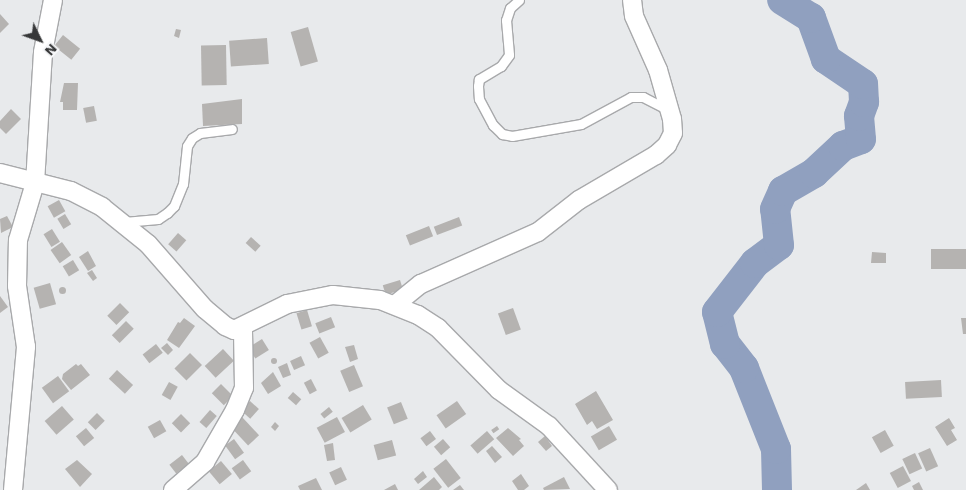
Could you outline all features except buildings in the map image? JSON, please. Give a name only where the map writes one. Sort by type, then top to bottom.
[{"type":"street","points":[[13,490],[26,347],[17,286],[18,240],[34,183],[43,52],[52,0]]},
{"type":"street","points":[[396,304],[421,284],[538,232],[579,200],[656,155],[667,145],[673,133],[669,111],[658,70],[634,16],[632,0]]},
{"type":"street","points":[[0,173],[72,191],[124,222],[162,259],[205,309],[225,326],[234,330],[244,328],[267,312],[307,299],[359,295],[396,304],[438,328],[499,390],[549,426],[608,490]]},
{"type":"street","points":[[173,490],[205,462],[235,410],[244,388],[244,328]]},
{"type":"lane","points":[[519,0],[510,8],[506,20],[509,55],[501,66],[479,79],[478,86],[479,99],[493,125],[502,134],[512,136],[581,124],[631,97],[649,99],[669,111]]},
{"type":"lane","points":[[124,222],[158,219],[167,213],[174,206],[183,184],[187,146],[192,138],[200,133],[232,129]]},
{"type":"waterway","points":[[777,490],[776,449],[744,368],[725,344],[717,312],[755,263],[779,245],[775,209],[783,191],[814,173],[843,146],[861,139],[859,116],[864,102],[863,84],[826,59],[811,18],[782,0]]}]
